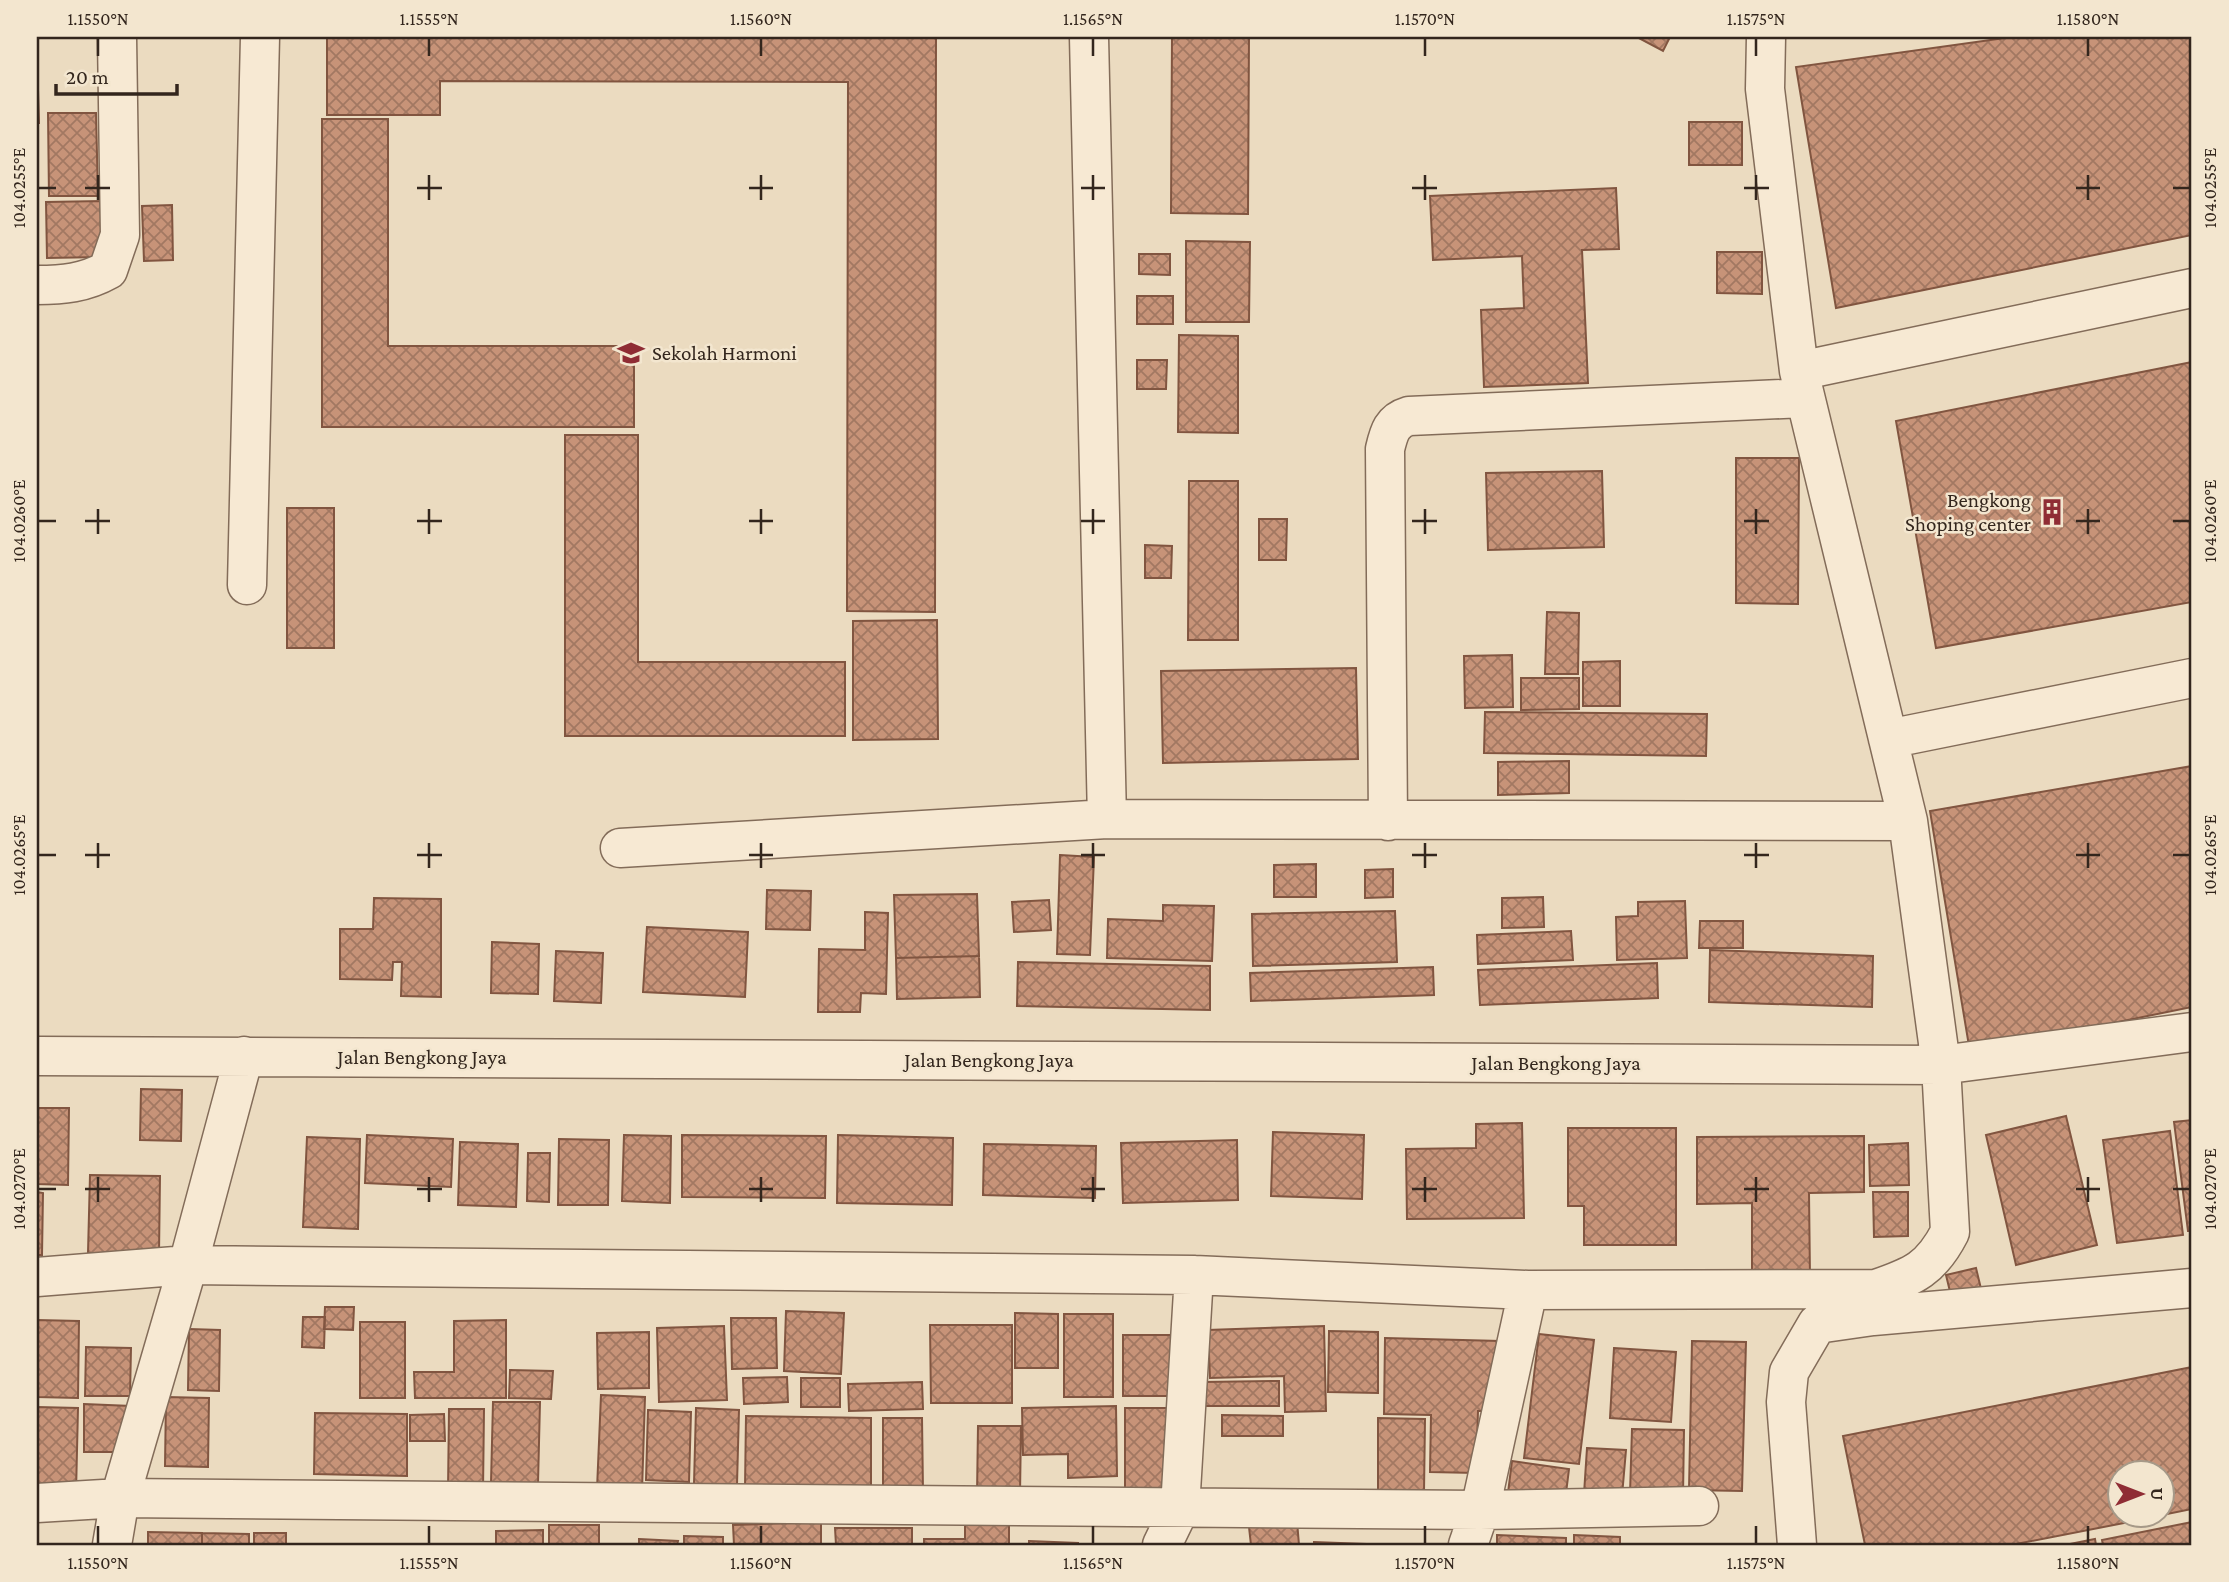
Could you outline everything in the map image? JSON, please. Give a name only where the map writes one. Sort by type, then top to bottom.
[{"type":"street","points":[[37,285],[66,285],[94,278],[108,270],[120,235],[117,37]]},
{"type":"street","points":[[247,585],[260,37]]},
{"type":"street","points":[[1089,37],[1107,819]]},
{"type":"street","points":[[37,1276],[188,1265],[1194,1275],[1528,1290],[1877,1289],[1902,1280],[1921,1269],[1940,1253],[1950,1232],[1941,1065],[1908,821],[1802,385],[1765,89],[1766,37]]},
{"type":"street","points":[[1388,821],[1385,449],[1390,430],[1399,419],[1409,416],[1802,385],[2192,288]]},
{"type":"street","points":[[1888,739],[2192,678]]},
{"type":"street","points":[[621,848],[1107,819],[1908,821]]},
{"type":"street","name":"Jalan Bengkong Jaya","points":[[37,1056],[1941,1065],[2192,1032]]},
{"type":"street","points":[[112,1545],[120,1499],[188,1265],[244,1056]]},
{"type":"street","points":[[1162,1545],[1180,1508],[1194,1275]]},
{"type":"street","points":[[1797,1545],[1786,1402],[1789,1372],[1817,1324],[1872,1315],[2192,1288]]},
{"type":"street","points":[[1474,1528],[1528,1290]]},
{"type":"street","points":[[37,1503],[120,1499],[1180,1508],[1474,1528],[1699,1506]]},
{"type":"building","name":"Sekolah Harmoni","points":[[327,37],[936,37],[935,612],[847,611],[848,82],[440,81],[440,115],[327,115]]},
{"type":"building","points":[[1172,37],[1249,37],[1248,214],[1171,213]]},
{"type":"building","points":[[1637,37],[1670,37],[1663,51]]},
{"type":"building","points":[[2012,37],[2192,37],[2192,235],[1836,308],[1796,67]]},
{"type":"building","points":[[37,57],[39,123],[37,123]]},
{"type":"building","points":[[48,113],[96,113],[98,196],[49,196]]},
{"type":"building","name":"Sekolah Harmoni","points":[[322,119],[388,119],[388,346],[634,346],[634,427],[322,427]]},
{"type":"building","points":[[1689,122],[1742,122],[1742,165],[1689,165]]},
{"type":"building","points":[[1616,188],[1619,249],[1582,250],[1588,383],[1484,387],[1481,310],[1524,308],[1522,256],[1433,260],[1430,196]]},
{"type":"building","points":[[102,201],[102,257],[47,258],[46,202]]},
{"type":"building","points":[[172,205],[173,260],[144,261],[142,206]]},
{"type":"building","points":[[1186,241],[1250,242],[1249,322],[1186,322]]},
{"type":"building","points":[[1717,252],[1762,252],[1762,294],[1717,293]]},
{"type":"building","points":[[1139,254],[1170,254],[1170,275],[1139,274]]},
{"type":"building","points":[[1137,296],[1173,296],[1173,324],[1137,324]]},
{"type":"building","points":[[1179,335],[1238,336],[1238,433],[1178,432]]},
{"type":"building","points":[[1137,360],[1167,360],[1166,389],[1137,389]]},
{"type":"building","name":"Bengkong Shoping center","points":[[2192,362],[2192,602],[1936,648],[1896,421]]},
{"type":"building","points":[[565,435],[638,435],[638,662],[845,662],[845,736],[565,736]]},
{"type":"building","points":[[1736,458],[1799,458],[1798,604],[1736,603]]},
{"type":"building","points":[[1602,471],[1604,547],[1488,550],[1486,473]]},
{"type":"building","points":[[1189,481],[1238,481],[1238,640],[1188,640]]},
{"type":"building","points":[[287,508],[334,508],[334,648],[287,648]]},
{"type":"building","points":[[1259,519],[1287,519],[1286,560],[1259,560]]},
{"type":"building","points":[[1145,545],[1172,546],[1171,578],[1145,578]]},
{"type":"building","points":[[1547,612],[1579,613],[1578,674],[1545,674]]},
{"type":"building","points":[[937,620],[938,739],[853,740],[853,621]]},
{"type":"building","points":[[1512,655],[1513,707],[1465,708],[1464,656]]},
{"type":"building","points":[[1620,661],[1620,706],[1583,706],[1583,662]]},
{"type":"building","points":[[1356,668],[1358,759],[1163,763],[1161,671]]},
{"type":"building","points":[[1521,678],[1579,678],[1579,709],[1521,710]]},
{"type":"building","points":[[1485,712],[1707,714],[1706,756],[1484,753]]},
{"type":"building","points":[[1569,761],[1569,793],[1498,795],[1498,762]]},
{"type":"building","points":[[2192,766],[2192,1007],[1970,1052],[1930,811]]},
{"type":"building","points":[[1060,855],[1094,857],[1090,955],[1057,954]]},
{"type":"building","points":[[1316,864],[1316,897],[1274,897],[1274,865]]},
{"type":"building","points":[[1393,869],[1393,897],[1365,898],[1365,870]]},
{"type":"building","points":[[767,890],[811,891],[810,930],[766,929]]},
{"type":"building","points":[[977,894],[979,956],[896,958],[894,895]]},
{"type":"building","points":[[1543,897],[1544,927],[1502,928],[1502,898]]},
{"type":"building","points":[[374,898],[441,899],[441,997],[401,996],[402,962],[393,962],[392,980],[340,979],[340,929],[373,929]]},
{"type":"building","points":[[1049,900],[1051,930],[1014,932],[1012,902]]},
{"type":"building","points":[[1685,901],[1687,958],[1617,960],[1616,917],[1638,916],[1638,902]]},
{"type":"building","points":[[1163,905],[1214,906],[1212,961],[1107,958],[1108,919],[1163,921]]},
{"type":"building","points":[[1395,911],[1397,962],[1253,966],[1252,914]]},
{"type":"building","points":[[865,912],[888,913],[886,994],[861,993],[860,1012],[818,1012],[819,949],[865,950]]},
{"type":"building","points":[[1700,921],[1743,921],[1743,948],[1699,948]]},
{"type":"building","points":[[647,927],[748,932],[745,997],[643,992]]},
{"type":"building","points":[[1571,931],[1573,960],[1478,964],[1477,935]]},
{"type":"building","points":[[492,942],[539,944],[538,994],[491,993]]},
{"type":"building","points":[[1710,950],[1873,956],[1872,1007],[1709,1002]]},
{"type":"building","points":[[556,951],[603,953],[601,1003],[554,1001]]},
{"type":"building","points":[[979,956],[980,997],[897,999],[896,958]]},
{"type":"building","points":[[1018,962],[1210,966],[1210,1010],[1017,1006]]},
{"type":"building","points":[[1657,963],[1658,998],[1480,1005],[1478,970]]},
{"type":"building","points":[[1433,967],[1434,995],[1251,1001],[1250,973]]},
{"type":"building","points":[[141,1089],[182,1090],[181,1141],[140,1140]]},
{"type":"building","points":[[37,1108],[69,1108],[68,1185],[37,1184]]},
{"type":"building","points":[[2066,1116],[2097,1245],[2016,1265],[1986,1135]]},
{"type":"building","points":[[2192,1120],[2192,1231],[2188,1231],[2174,1122]]},
{"type":"building","points":[[1522,1123],[1524,1218],[1407,1219],[1406,1149],[1476,1148],[1476,1124]]},
{"type":"building","points":[[1568,1128],[1676,1128],[1676,1245],[1584,1245],[1584,1206],[1568,1206]]},
{"type":"building","points":[[2170,1131],[2183,1235],[2117,1243],[2103,1140]]},
{"type":"building","points":[[1273,1132],[1364,1135],[1362,1199],[1271,1196]]},
{"type":"building","points":[[367,1135],[453,1139],[451,1187],[365,1183]]},
{"type":"building","points":[[624,1135],[671,1136],[670,1203],[622,1201]]},
{"type":"building","points":[[682,1135],[826,1136],[825,1198],[682,1197]]},
{"type":"building","points":[[838,1135],[953,1138],[952,1205],[837,1203]]},
{"type":"building","points":[[1864,1136],[1864,1192],[1809,1193],[1810,1277],[1752,1278],[1752,1203],[1697,1204],[1697,1137]]},
{"type":"building","points":[[307,1137],[360,1139],[358,1229],[303,1227]]},
{"type":"building","points":[[559,1139],[609,1140],[608,1205],[558,1205]]},
{"type":"building","points":[[1237,1140],[1238,1200],[1123,1203],[1121,1143]]},
{"type":"building","points":[[460,1142],[518,1144],[516,1207],[458,1205]]},
{"type":"building","points":[[1908,1143],[1909,1185],[1870,1186],[1869,1145]]},
{"type":"building","points":[[984,1144],[1096,1146],[1095,1198],[983,1195]]},
{"type":"building","points":[[528,1153],[550,1153],[549,1202],[527,1201]]},
{"type":"building","points":[[90,1175],[160,1176],[159,1254],[88,1253]]},
{"type":"building","points":[[37,1192],[43,1193],[42,1255],[37,1255]]},
{"type":"building","points":[[1873,1192],[1908,1192],[1908,1236],[1874,1237]]},
{"type":"building","points":[[1976,1268],[1983,1297],[1953,1304],[1946,1275]]},
{"type":"building","points":[[325,1307],[354,1307],[353,1330],[324,1329]]},
{"type":"building","points":[[786,1311],[844,1313],[841,1374],[784,1371]]},
{"type":"building","points":[[1015,1313],[1058,1314],[1058,1368],[1015,1368]]},
{"type":"building","points":[[1064,1314],[1113,1314],[1113,1397],[1064,1397]]},
{"type":"building","points":[[303,1317],[325,1317],[324,1348],[302,1347]]},
{"type":"building","points":[[731,1318],[776,1318],[777,1368],[732,1369]]},
{"type":"building","points":[[37,1320],[79,1321],[78,1398],[37,1397]]},
{"type":"building","points":[[506,1320],[506,1398],[415,1398],[414,1372],[454,1372],[454,1321]]},
{"type":"building","points":[[360,1322],[405,1322],[405,1398],[360,1398]]},
{"type":"building","points":[[930,1325],[1012,1325],[1012,1403],[931,1403]]},
{"type":"building","points":[[724,1326],[727,1400],[659,1402],[657,1328]]},
{"type":"building","points":[[1324,1326],[1326,1411],[1285,1412],[1284,1376],[1210,1378],[1208,1330]]},
{"type":"building","points":[[189,1329],[220,1330],[219,1391],[188,1390]]},
{"type":"building","points":[[1329,1331],[1378,1332],[1378,1393],[1328,1392]]},
{"type":"building","points":[[649,1332],[649,1388],[598,1389],[597,1333]]},
{"type":"building","points":[[1539,1334],[1594,1340],[1579,1464],[1524,1458]]},
{"type":"building","points":[[1123,1335],[1176,1335],[1176,1396],[1123,1396]]},
{"type":"building","points":[[1385,1338],[1500,1341],[1498,1411],[1478,1411],[1476,1473],[1430,1472],[1431,1415],[1384,1414]]},
{"type":"building","points":[[1692,1341],[1746,1342],[1742,1491],[1689,1490]]},
{"type":"building","points":[[86,1347],[131,1348],[130,1396],[85,1396]]},
{"type":"building","points":[[1614,1348],[1676,1352],[1671,1422],[1610,1418]]},
{"type":"building","points":[[2192,1367],[2192,1509],[2176,1512],[2176,1460],[2106,1460],[2106,1527],[2011,1545],[1865,1545],[1843,1436]]},
{"type":"building","points":[[510,1370],[553,1371],[551,1399],[509,1398]]},
{"type":"building","points":[[787,1377],[788,1402],[744,1404],[743,1378]]},
{"type":"building","points":[[801,1378],[840,1378],[840,1407],[801,1407]]},
{"type":"building","points":[[1279,1381],[1279,1406],[1204,1406],[1203,1382]]},
{"type":"building","points":[[922,1382],[923,1409],[849,1411],[848,1384]]},
{"type":"building","points":[[601,1395],[645,1397],[642,1491],[597,1489]]},
{"type":"building","points":[[166,1397],[209,1398],[208,1467],[165,1466]]},
{"type":"building","points":[[493,1402],[540,1402],[538,1484],[491,1483]]},
{"type":"building","points":[[84,1404],[131,1406],[130,1452],[84,1452]]},
{"type":"building","points":[[1116,1406],[1117,1476],[1068,1478],[1068,1454],[1023,1455],[1022,1408]]},
{"type":"building","points":[[37,1407],[78,1408],[76,1493],[37,1493]]},
{"type":"building","points":[[696,1408],[739,1410],[737,1485],[694,1484]]},
{"type":"building","points":[[1125,1408],[1172,1408],[1172,1491],[1125,1491]]},
{"type":"building","points":[[449,1409],[484,1409],[483,1491],[448,1491]]},
{"type":"building","points":[[648,1410],[691,1412],[689,1482],[646,1480]]},
{"type":"building","points":[[315,1413],[407,1414],[407,1476],[314,1474]]},
{"type":"building","points":[[444,1414],[445,1441],[410,1441],[410,1415]]},
{"type":"building","points":[[1222,1415],[1283,1416],[1283,1436],[1222,1436]]},
{"type":"building","points":[[746,1416],[871,1418],[871,1490],[745,1488]]},
{"type":"building","points":[[883,1418],[922,1418],[923,1491],[883,1491]]},
{"type":"building","points":[[1378,1418],[1425,1419],[1424,1492],[1378,1491]]},
{"type":"building","points":[[978,1426],[1021,1426],[1020,1495],[977,1495]]},
{"type":"building","points":[[1632,1429],[1684,1430],[1683,1496],[1630,1494]]},
{"type":"building","points":[[1587,1448],[1626,1450],[1622,1496],[1584,1494]]},
{"type":"building","points":[[1512,1461],[1569,1469],[1565,1501],[1508,1493]]},
{"type":"building","points":[[1297,1521],[1299,1545],[1251,1545],[1249,1527]]},
{"type":"building","points":[[821,1522],[821,1545],[734,1545],[733,1525]]},
{"type":"building","points":[[2192,1522],[2192,1545],[2103,1545],[2102,1540],[2152,1530],[2176,1530],[2176,1525]]},
{"type":"building","points":[[549,1525],[599,1525],[599,1545],[549,1545]]},
{"type":"building","points":[[965,1525],[1009,1525],[1009,1545],[924,1545],[924,1539],[965,1539]]},
{"type":"building","points":[[835,1528],[912,1528],[912,1545],[836,1545]]},
{"type":"building","points":[[543,1530],[543,1545],[496,1545],[496,1531]]},
{"type":"building","points":[[148,1532],[202,1533],[202,1545],[148,1545]]},
{"type":"building","points":[[202,1533],[249,1534],[249,1545],[202,1545]]},
{"type":"building","points":[[254,1533],[286,1533],[286,1545],[254,1545]]},
{"type":"building","points":[[1497,1535],[1566,1538],[1566,1545],[1497,1545]]},
{"type":"building","points":[[1574,1535],[1620,1537],[1620,1545],[1574,1545]]},
{"type":"building","points":[[684,1536],[723,1537],[723,1545],[684,1545]]},
{"type":"building","points":[[639,1539],[678,1541],[677,1545],[639,1545]]},
{"type":"building","points":[[2095,1539],[2096,1545],[2065,1545]]},
{"type":"building","points":[[1029,1541],[1078,1543],[1078,1545],[1029,1545]]},
{"type":"building","points":[[1314,1542],[1393,1545],[1314,1545]]},
{"type":"place","name":"Sekolah Harmoni","points":[[631,353]]},
{"type":"place","name":"Bengkong Shoping center","points":[[2052,512]]}]
